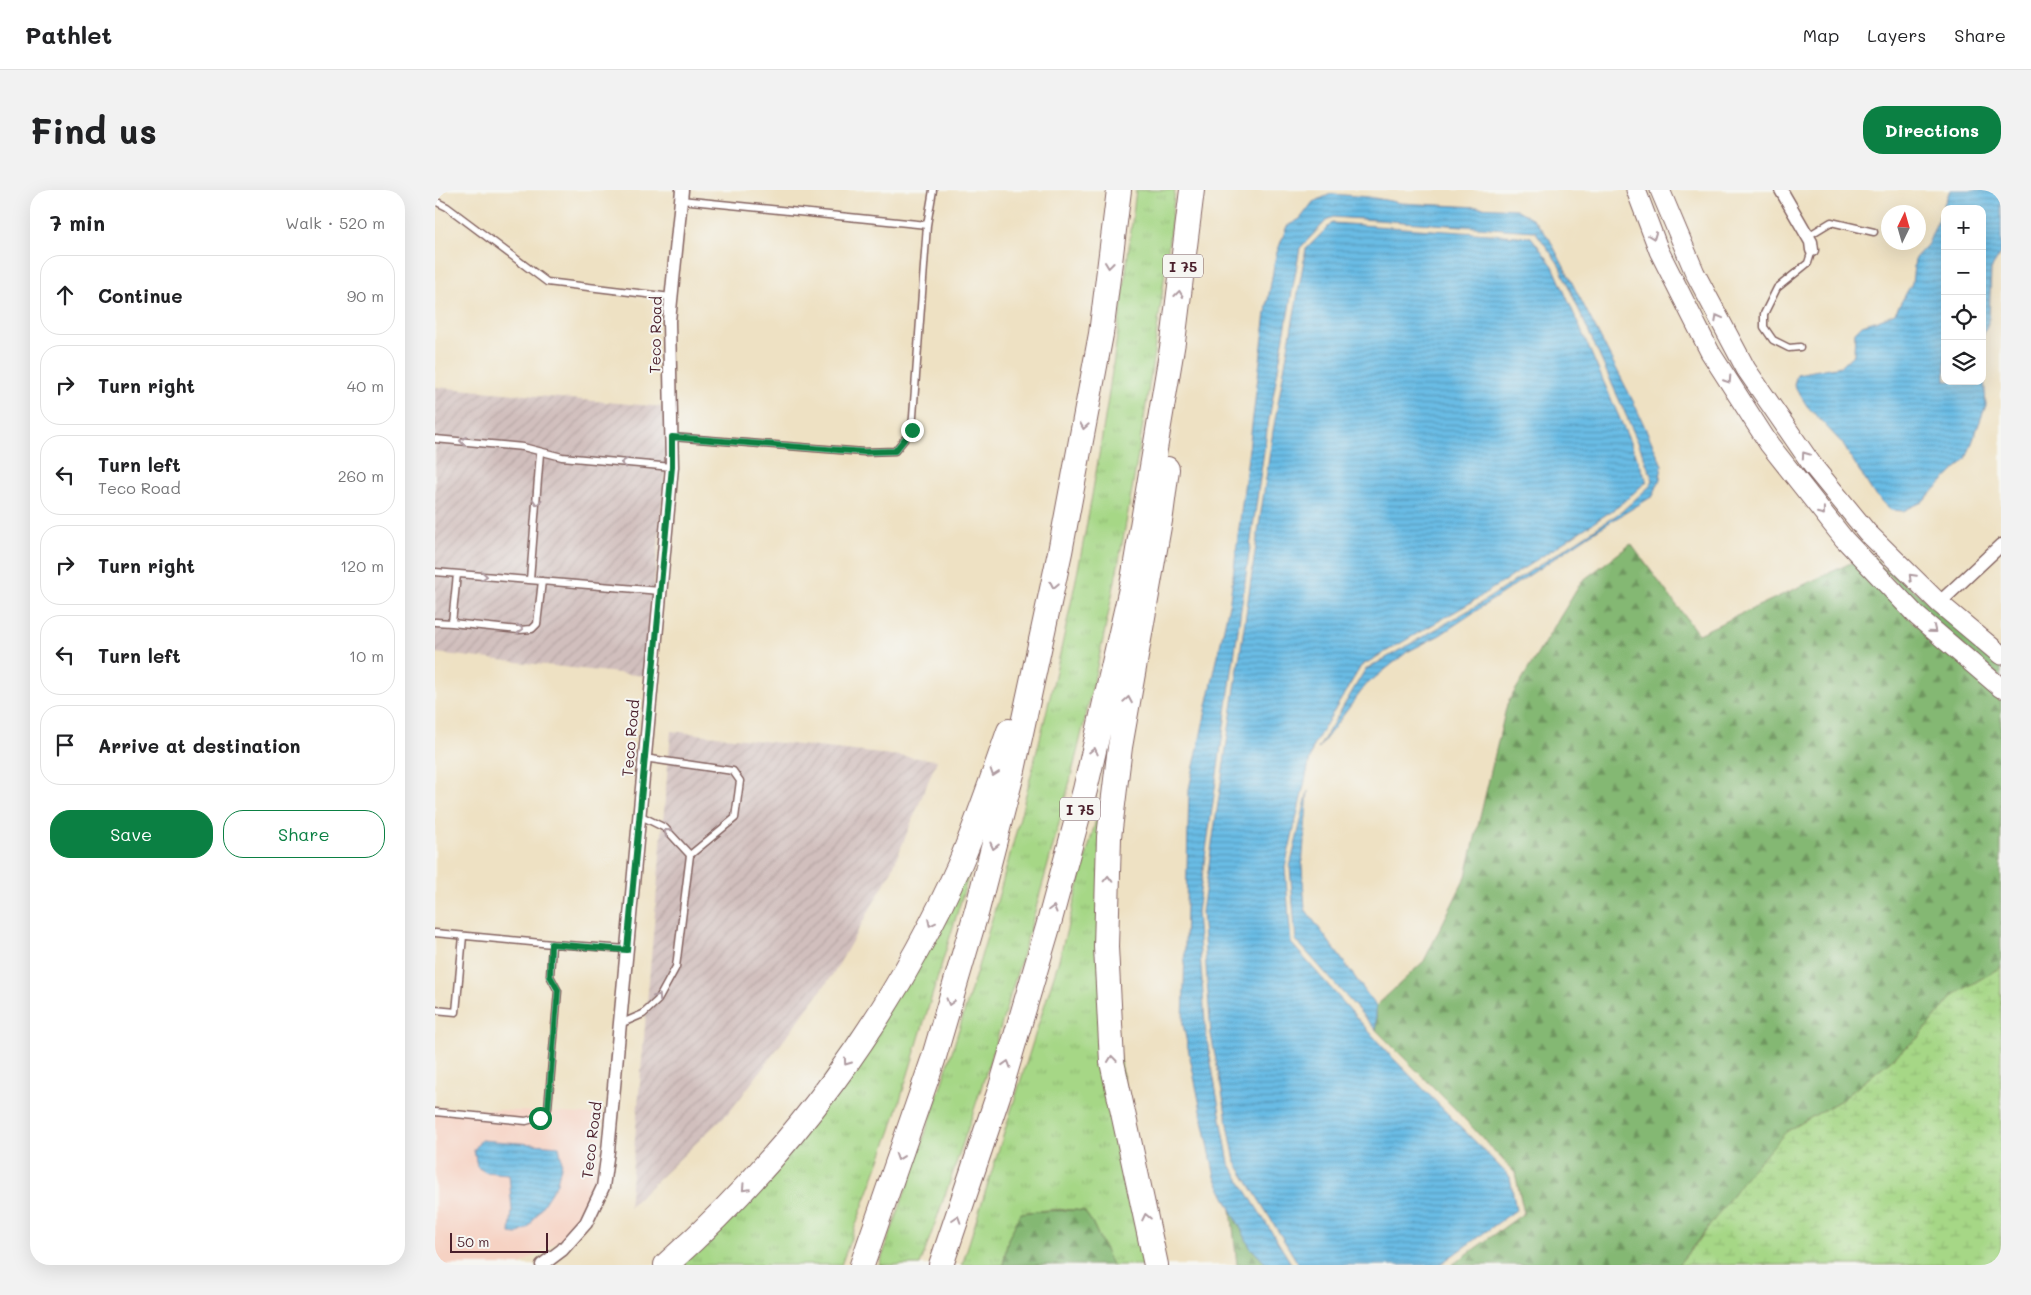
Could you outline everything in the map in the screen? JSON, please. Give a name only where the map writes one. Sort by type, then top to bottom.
[{"type":"highway","points":[[861,1265],[933,1060],[977,910],[1013,770],[1045,628],[1101,334],[1119,190]]},
{"type":"highway","name":"I 75","points":[[941,1265],[1001,1086],[1048,927],[1085,790],[1133,580],[1173,342],[1192,190]]},
{"type":"highway","points":[[1156,1265],[1112,1062],[1106,947],[1109,838],[1120,747],[1161,515],[1171,431],[1173,342]]},
{"type":"highway","points":[[666,1265],[726,1208],[766,1166],[801,1124],[839,1075],[899,981],[959,866],[1045,628]]},
{"type":"street","points":[[1636,190],[1659,251],[1710,352],[1769,444],[1844,540],[1917,616],[2001,688]]},
{"type":"street","points":[[1660,190],[1695,273],[1746,369],[1813,466],[1867,532],[1939,604],[2001,655]]},
{"type":"street","points":[[1781,190],[1808,236],[1812,250]]},
{"type":"street","name":"Teco Road","points":[[542,1265],[562,1250],[586,1223],[603,1187],[672,467],[669,321],[681,195]]},
{"type":"street","points":[[1939,604],[2001,545]]},
{"type":"lane","points":[[672,437],[864,452],[895,451],[912,430],[927,225],[933,190]]},
{"type":"lane","points":[[681,195],[927,225]]},
{"type":"lane","points":[[435,201],[447,207],[547,282],[671,297]]},
{"type":"lane","points":[[1808,236],[1831,222],[1874,232]]},
{"type":"lane","points":[[1800,347],[1789,348],[1773,340],[1764,327],[1763,314],[1777,288],[1808,263],[1812,250]]},
{"type":"lane","points":[[435,439],[523,447],[562,458],[672,467]]},
{"type":"lane","points":[[531,580],[540,453]]},
{"type":"lane","points":[[435,572],[660,591]]},
{"type":"lane","points":[[451,623],[457,574]]},
{"type":"lane","points":[[435,622],[519,630],[532,629],[537,624],[542,581]]},
{"type":"lane","points":[[620,1024],[643,1014],[658,1000],[676,967],[690,855],[735,818],[740,781],[733,771],[644,758]]},
{"type":"lane","points":[[639,815],[665,828],[690,855]]},
{"type":"lane","points":[[435,933],[627,950]]},
{"type":"lane","points":[[435,1010],[456,1012],[463,936]]},
{"type":"lane","points":[[435,1112],[526,1121],[540,1118],[548,1108],[558,990],[550,976],[551,944]]},
{"type":"shaded area","points":[[435,387],[664,407],[666,467],[645,676],[435,653]]},
{"type":"shaded area","points":[[671,731],[937,760],[891,872],[834,973],[732,1109],[629,1207]]},
{"type":"shaded area","points":[[435,1107],[604,1115],[596,1184],[580,1218],[563,1238],[520,1265],[435,1265]],"holes":[[[562,1162],[534,1218],[510,1233],[512,1210],[509,1174],[485,1172]]]},
{"type":"green space","points":[[1136,190],[1175,190],[1161,302],[1136,469],[1104,635],[1086,715],[1023,953],[974,1110],[920,1265],[879,1265],[908,1185],[961,1024],[1008,861],[1050,696],[1080,561],[1099,456],[1123,296]]},
{"type":"green space","points":[[1631,544],[1698,634],[1855,561],[1913,622],[2001,697],[2001,967],[1954,995],[1919,1037],[1843,1099],[1786,1132],[1678,1265],[1452,1265],[1524,1213],[1515,1173],[1456,1110],[1376,1030],[1376,1006],[1424,961],[1466,876],[1507,704],[1582,581]]},
{"type":"green space","points":[[1871,554],[1881,566],[1919,594],[2001,665],[2001,678],[1922,610],[1869,555]]},
{"type":"green space","points":[[1104,789],[1099,919],[1152,1265],[1112,1265],[1092,1222],[1084,1211],[1045,1210],[1022,1213],[1008,1239],[1003,1265],[962,1265],[1058,963]]},
{"type":"green space","points":[[978,845],[891,1130],[841,1265],[674,1265],[749,1192]]},
{"type":"green space","points":[[2001,967],[2001,1265],[1678,1265],[1700,1239],[1746,1176],[1786,1132],[1843,1099],[1919,1037],[1954,995]]},
{"type":"green space","points":[[1231,1209],[1250,1247],[1267,1265],[1237,1265]]},
{"type":"green space","points":[[1084,1211],[1092,1222],[1112,1265],[1003,1265],[1008,1239],[1021,1213]]},
{"type":"water","points":[[1950,190],[2001,190],[2001,253],[1991,269],[1989,320],[1986,328],[1986,205],[1944,205]]},
{"type":"water","points":[[1331,194],[1369,197],[1401,203],[1516,209],[1533,219],[1549,238],[1634,403],[1662,465],[1660,479],[1653,496],[1592,533],[1440,635],[1407,652],[1366,685],[1318,749],[1365,670],[1478,605],[1621,512],[1650,486],[1653,480],[1558,263],[1535,231],[1333,217],[1328,219],[1300,248],[1267,430],[1197,912],[1206,1035],[1229,1163],[1292,1265],[1267,1265],[1250,1247],[1215,1177],[1183,1024],[1189,789],[1230,600],[1267,305],[1276,255],[1287,226],[1300,219],[1313,202]]},
{"type":"water","points":[[1941,212],[1941,385],[1984,385],[1986,405],[1966,459],[1922,502],[1903,511],[1891,510],[1872,491],[1842,443],[1807,406],[1794,385],[1797,374],[1841,366],[1854,354],[1855,332],[1862,325],[1895,313],[1912,283],[1915,258],[1922,250],[1926,250]]},
{"type":"water","points":[[1332,223],[1531,237],[1553,266],[1647,481],[1619,506],[1475,600],[1361,666],[1313,746],[1285,867],[1291,943],[1388,1053],[1510,1177],[1516,1210],[1439,1265],[1299,1265],[1235,1161],[1211,1034],[1202,912],[1273,431],[1306,249]]},
{"type":"water","points":[[1308,791],[1302,866],[1305,909],[1376,1006],[1376,1030],[1296,940],[1290,867]]},
{"type":"water","points":[[481,1140],[559,1146],[562,1162],[557,1183],[528,1228],[517,1234],[510,1233],[512,1210],[509,1174],[485,1172],[477,1167],[474,1150]]},
{"type":"route","points":[[540,1118],[548,1108],[558,990],[550,976],[551,944],[627,950],[672,467],[672,437],[864,452],[895,451],[912,430]]}]
